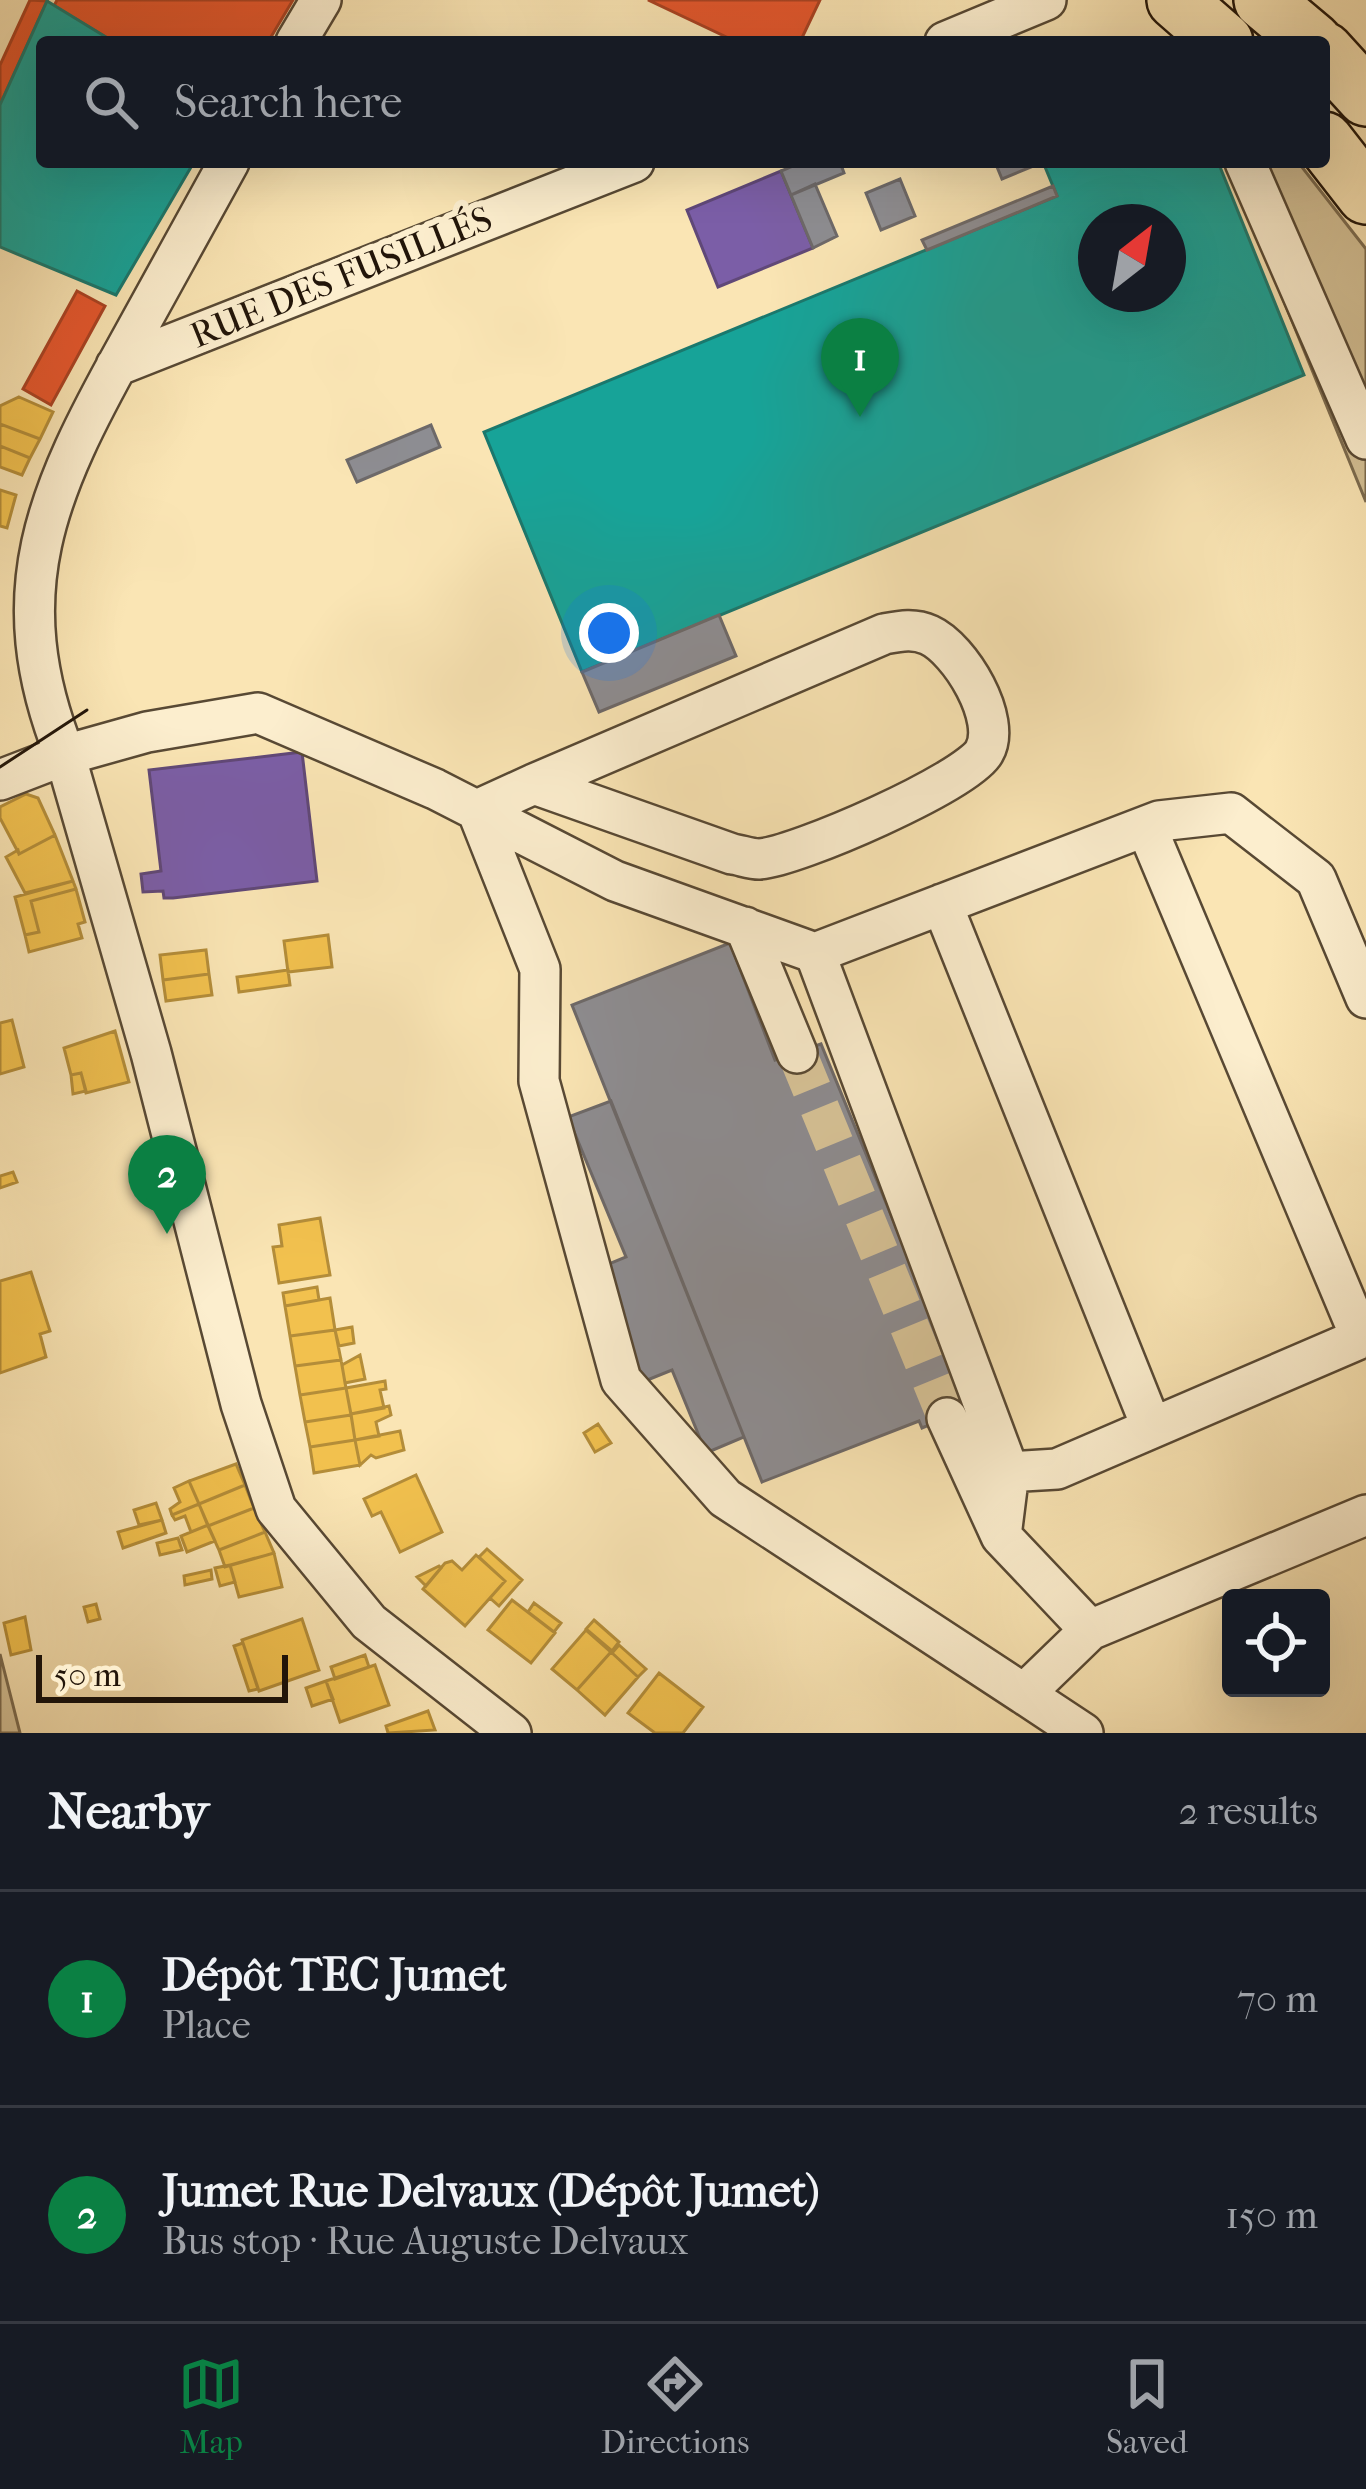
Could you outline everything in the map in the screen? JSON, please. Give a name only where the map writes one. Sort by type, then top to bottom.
[{"type":"highway","points":[[1176,0],[1217,36]]},
{"type":"highway","points":[[1263,0],[1306,36]]},
{"type":"highway","points":[[1330,58],[1366,97]]},
{"type":"highway","points":[[1330,149],[1366,195]]},
{"type":"street","points":[[300,36],[321,0]]},
{"type":"street","points":[[959,36],[1046,0]]},
{"type":"street","points":[[226,168],[59,477],[38,557],[34,643],[48,714],[65,755],[151,1053],[241,1404],[276,1509],[369,1622],[511,1733]]},
{"type":"street","name":"RUE DES FUSILLÉS","points":[[116,366],[619,168]]},
{"type":"street","points":[[1248,168],[1366,439]]},
{"type":"street","points":[[477,810],[534,784],[884,634],[905,629],[932,636],[962,665],[984,706],[990,737],[983,756],[892,811],[759,859],[732,854],[534,784]]},
{"type":"street","points":[[0,780],[147,732],[258,713],[477,810],[615,880],[815,952],[1159,821],[1231,813],[1316,879],[1366,998]]},
{"type":"street","points":[[477,810],[540,969],[539,1081],[621,1380],[725,1498],[1083,1733]]},
{"type":"street","points":[[1010,1472],[1057,1469],[1363,1337],[1146,826]]},
{"type":"street","points":[[942,904],[1152,1428]]},
{"type":"street","points":[[745,927],[797,1053]]},
{"type":"street","points":[[815,952],[1010,1472],[1000,1536]]},
{"type":"street","points":[[947,1418],[1000,1536],[1090,1630]]},
{"type":"street","points":[[1024,1694],[1090,1630],[1366,1515]]},
{"type":"shaded area","points":[[1229,168],[1303,168],[1366,249],[1366,502]]},
{"type":"shaded area","points":[[0,1654],[20,1733],[0,1733]]},
{"type":"building: Homes","points":[[19,397],[53,412],[40,439],[0,424],[0,406]]},
{"type":"building: Homes","points":[[0,424],[40,439],[30,458],[0,446]]},
{"type":"building: Homes","points":[[0,446],[30,458],[22,475],[0,467]]},
{"type":"building: Homes","points":[[0,490],[16,495],[7,528],[0,526]]},
{"type":"building: Homes","points":[[26,794],[38,798],[55,835],[19,854],[0,818],[0,807]]},
{"type":"building: Homes","points":[[55,835],[73,881],[25,893],[6,857]]},
{"type":"building: Homes","points":[[73,881],[76,889],[31,901],[39,932],[25,935],[15,897]]},
{"type":"building: Homes","points":[[76,889],[85,922],[78,924],[82,938],[29,952],[25,935],[39,932],[31,901]]},
{"type":"building: Homes","points":[[328,935],[332,967],[288,972],[284,941]]},
{"type":"building: Homes","points":[[206,950],[209,974],[163,980],[160,955]]},
{"type":"building: Homes","points":[[288,970],[290,985],[239,992],[237,977]]},
{"type":"building: Homes","points":[[209,974],[212,995],[166,1001],[163,980]]},
{"type":"building: Homes","points":[[12,1020],[24,1067],[0,1074],[0,1023]]},
{"type":"building: Homes","points":[[115,1031],[129,1082],[86,1093],[81,1073],[71,1075],[64,1048]]},
{"type":"building: Homes","points":[[81,1073],[86,1091],[73,1094],[71,1075]]},
{"type":"building: Homes","points":[[13,1172],[17,1182],[0,1188],[0,1176]]},
{"type":"building: Homes","points":[[320,1218],[330,1275],[279,1283],[273,1247],[282,1246],[279,1225]]},
{"type":"building: Homes","points":[[31,1272],[50,1331],[40,1334],[46,1357],[0,1373],[0,1281]]},
{"type":"building: Homes","points":[[317,1287],[319,1300],[285,1306],[283,1293]]},
{"type":"building: Homes","points":[[330,1298],[335,1330],[290,1336],[285,1306]]},
{"type":"building: Homes","points":[[352,1327],[354,1343],[339,1346],[335,1330]]},
{"type":"building: Homes","points":[[335,1330],[341,1360],[295,1366],[290,1336]]},
{"type":"building: Homes","points":[[360,1355],[365,1379],[345,1383],[342,1365]]},
{"type":"building: Homes","points":[[341,1360],[346,1388],[300,1395],[295,1366]]},
{"type":"building: Homes","points":[[385,1381],[386,1389],[380,1390],[384,1408],[351,1414],[346,1388]]},
{"type":"building: Homes","points":[[346,1388],[351,1415],[305,1422],[300,1395]]},
{"type":"building: Homes","points":[[389,1406],[391,1415],[376,1422],[379,1436],[355,1440],[351,1414]]},
{"type":"building: Homes","points":[[351,1415],[355,1440],[310,1447],[305,1422]]},
{"type":"building: Homes","points":[[598,1424],[611,1443],[595,1452],[584,1433]]},
{"type":"building: Homes","points":[[400,1431],[404,1450],[376,1458],[371,1455],[360,1465],[355,1440]]},
{"type":"building: Homes","points":[[355,1440],[360,1465],[314,1473],[310,1447]]},
{"type":"building: Homes","points":[[236,1464],[245,1485],[199,1504],[189,1481]]},
{"type":"building: Homes","points":[[416,1475],[442,1532],[400,1552],[381,1512],[372,1516],[364,1499]]},
{"type":"building: Homes","points":[[189,1481],[199,1504],[172,1515],[170,1509],[180,1502],[174,1488]]},
{"type":"building: Homes","points":[[245,1485],[254,1508],[208,1526],[199,1504]]},
{"type":"building: Homes","points":[[156,1503],[162,1520],[139,1525],[134,1510]]},
{"type":"building: Homes","points":[[199,1504],[208,1525],[191,1532],[185,1516],[175,1520],[172,1515]]},
{"type":"building: Homes","points":[[254,1508],[265,1532],[219,1550],[208,1526]]},
{"type":"building: Homes","points":[[162,1520],[166,1533],[123,1548],[118,1532]]},
{"type":"building: Homes","points":[[208,1525],[215,1541],[187,1552],[181,1536]]},
{"type":"building: Homes","points":[[265,1532],[274,1553],[225,1567],[219,1550]]},
{"type":"building: Homes","points":[[178,1538],[182,1550],[160,1555],[157,1543]]},
{"type":"building: Homes","points":[[487,1549],[522,1580],[499,1606],[490,1598],[505,1581],[479,1557]]},
{"type":"building: Homes","points":[[274,1553],[282,1587],[239,1597],[230,1565]]},
{"type":"building: Homes","points":[[476,1555],[505,1581],[465,1626],[423,1589],[445,1563],[452,1561],[462,1570]]},
{"type":"building: Homes","points":[[230,1565],[235,1582],[220,1586],[215,1568]]},
{"type":"building: Homes","points":[[439,1566],[426,1586],[417,1577]]},
{"type":"building: Homes","points":[[211,1570],[212,1579],[185,1585],[184,1576]]},
{"type":"building: Homes","points":[[512,1600],[555,1633],[531,1663],[488,1630]]},
{"type":"building: Homes","points":[[534,1603],[561,1623],[554,1632],[528,1612]]},
{"type":"building: Homes","points":[[96,1604],[100,1619],[88,1622],[84,1607]]},
{"type":"building: Homes","points":[[25,1617],[31,1650],[11,1655],[4,1623]]},
{"type":"building: Homes","points":[[302,1619],[319,1670],[259,1691],[242,1640]]},
{"type":"building: Homes","points":[[594,1620],[619,1642],[612,1651],[586,1629]]},
{"type":"building: Homes","points":[[586,1630],[611,1652],[577,1690],[552,1669]]},
{"type":"building: Homes","points":[[243,1643],[258,1689],[249,1691],[234,1646]]},
{"type":"building: Homes","points":[[619,1645],[646,1669],[638,1677],[612,1653]]},
{"type":"building: Homes","points":[[611,1652],[638,1677],[605,1715],[577,1690]]},
{"type":"building: Homes","points":[[365,1655],[369,1667],[335,1679],[331,1667]]},
{"type":"building: Homes","points":[[375,1665],[389,1705],[340,1722],[326,1681]]},
{"type":"building: Homes","points":[[659,1673],[703,1707],[683,1733],[655,1733],[628,1713]]},
{"type":"building: Homes","points":[[326,1681],[333,1699],[312,1706],[306,1688]]},
{"type":"building: Homes","points":[[428,1711],[435,1730],[388,1733],[386,1726]]},
{"type":"building: Shops","points":[[30,0],[47,1],[0,105],[0,65]]},
{"type":"building: Shops","points":[[57,0],[293,0],[272,36],[104,36],[54,6]]},
{"type":"building: Shops","points":[[648,0],[820,0],[803,36],[724,36]]},
{"type":"building: Shops","points":[[77,291],[105,306],[51,405],[23,389]]},
{"type":"building: Offices","points":[[781,171],[813,248],[718,287],[687,210]]},
{"type":"building: Offices","points":[[302,752],[317,881],[173,898],[164,898],[163,891],[143,892],[141,874],[161,871],[149,770]]},
{"type":"building: Public","points":[[47,1],[104,36],[36,36],[36,168],[190,168],[116,295],[0,247],[0,105]]},
{"type":"building: Public","points":[[1045,168],[1220,168],[1304,375],[582,672],[484,432],[1057,196]]},
{"type":"building: Industry","points":[[842,168],[844,173],[791,195],[781,171]]},
{"type":"building: Industry","points":[[997,168],[1029,168],[1002,179]]},
{"type":"building: Industry","points":[[900,179],[915,216],[881,230],[866,193]]},
{"type":"building: Industry","points":[[815,184],[837,236],[813,248],[791,195]]},
{"type":"building: Industry","points":[[1053,186],[1057,196],[927,250],[922,240]]},
{"type":"building: Industry","points":[[431,425],[440,447],[357,482],[347,460]]},
{"type":"building: Industry","points":[[719,615],[736,656],[599,712],[582,672]]},
{"type":"building: Industry","points":[[730,943],[775,1060],[821,1044],[970,1408],[922,1428],[919,1421],[762,1482],[572,1005]]},
{"type":"building: Industry","points":[[611,1101],[744,1437],[706,1453],[672,1370],[640,1383],[594,1270],[626,1257],[568,1117]]},
{"type":"tunnel","points":[[797,1053],[947,1418]]},
{"type":"tram line","points":[[0,767],[87,710]]},
{"type":"place","name":"Dépôt TEC Jumet","points":[[860,417]]},
{"type":"place","name":"Jumet Rue Delvaux (Dépôt Jumet)","points":[[167,1234]]}]
